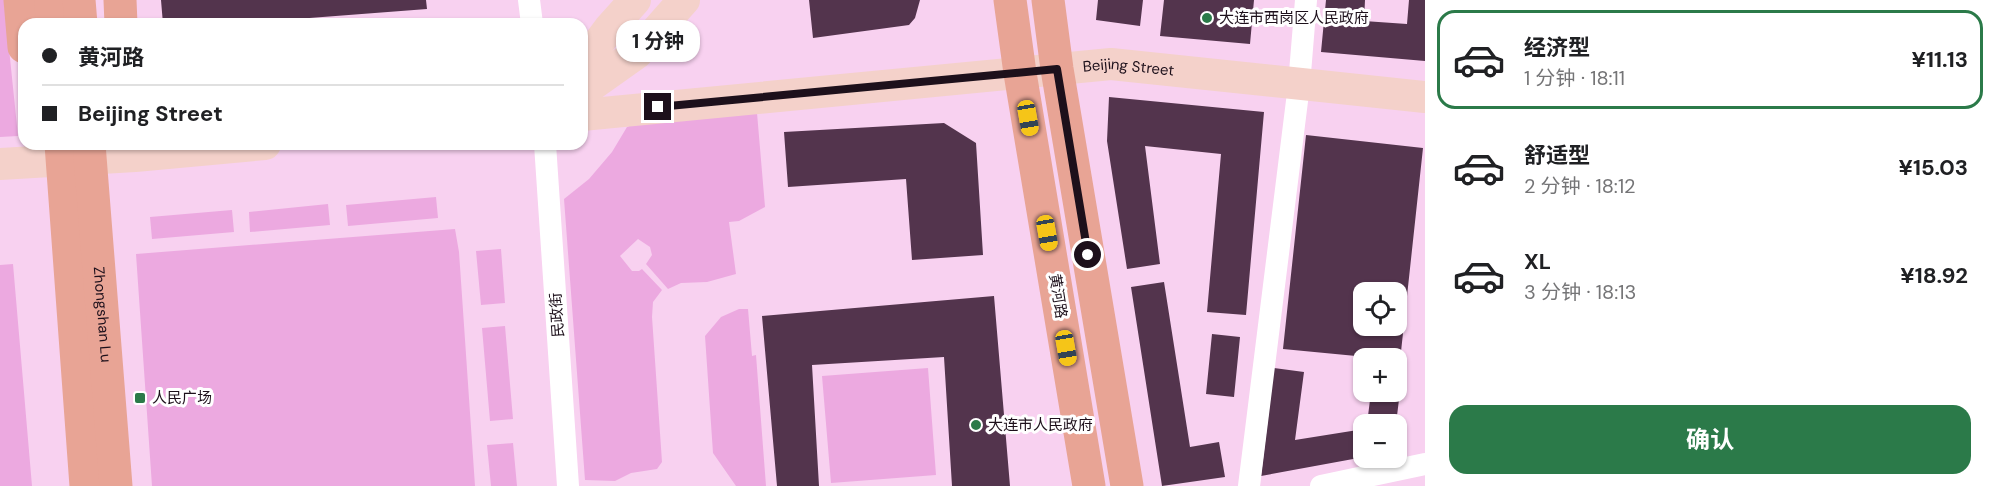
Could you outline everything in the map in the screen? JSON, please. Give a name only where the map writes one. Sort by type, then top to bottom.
[{"type":"main road","points":[[20,0],[22,18]]},
{"type":"main road","points":[[51,0],[52,18]]},
{"type":"main road","points":[[79,0],[80,18]]},
{"type":"main road","points":[[120,0],[121,18]]},
{"type":"main road","name":"黄河路","points":[[1010,0],[1089,486]]},
{"type":"main road","points":[[1048,0],[1057,69],[1127,486]]},
{"type":"main road","name":"Zhongshan Lu","points":[[76,150],[95,203],[116,486]]},
{"type":"main road","name":"Zhongshan Lu","points":[[76,150],[86,486]]},
{"type":"street","points":[[529,0],[531,18]]},
{"type":"street","points":[[588,57],[609,28],[635,0]]},
{"type":"street","points":[[588,88],[637,53],[684,0]]},
{"type":"street","points":[[1250,486],[1299,85],[1306,0]]},
{"type":"street","name":"Beijing Street","points":[[588,114],[1112,64],[1425,97]]},
{"type":"street","points":[[12,156],[67,150]]},
{"type":"street","points":[[84,150],[135,156],[200,150]]},
{"type":"street","name":"民政街","points":[[545,150],[568,486]]},
{"type":"street","points":[[95,203],[112,178],[135,156]]},
{"type":"street","points":[[1320,486],[1425,464]]},
{"type":"shaded area","points":[[0,0],[4,0],[18,136],[0,137]]},
{"type":"shaded area","points":[[757,113],[765,207],[739,221],[729,222],[736,274],[707,282],[681,283],[668,289],[646,264],[652,255],[650,247],[638,239],[620,256],[632,271],[642,269],[662,290],[653,302],[652,317],[662,462],[657,469],[631,473],[615,481],[585,480],[564,199],[589,179],[612,152],[627,127],[648,118]]},
{"type":"shaded area","points":[[436,197],[438,218],[348,226],[346,205]]},
{"type":"shaded area","points":[[328,204],[330,225],[250,232],[249,212]]},
{"type":"shaded area","points":[[232,210],[234,232],[152,239],[150,217]]},
{"type":"shaded area","points":[[455,229],[459,252],[475,486],[152,486],[136,254]]},
{"type":"shaded area","points":[[501,249],[505,303],[481,305],[476,251]]},
{"type":"shaded area","points":[[13,264],[32,486],[0,486],[0,265]]},
{"type":"shaded area","points":[[739,309],[748,309],[752,356],[756,355],[766,486],[736,486],[713,453],[705,336],[721,317]]},
{"type":"shaded area","points":[[505,326],[513,419],[490,421],[482,328]]},
{"type":"shaded area","points":[[928,368],[936,475],[831,483],[822,376]]},
{"type":"shaded area","points":[[513,443],[517,486],[491,486],[487,445]]},
{"type":"building","points":[[161,0],[426,0],[427,9],[309,18],[162,18]]},
{"type":"building","points":[[809,0],[920,0],[915,18],[909,25],[813,38]]},
{"type":"building","points":[[1098,0],[1143,0],[1140,26],[1096,20]]},
{"type":"building","name":"大连市西岗区人民政府","points":[[1164,0],[1254,0],[1250,44],[1160,36]]},
{"type":"building","points":[[1326,0],[1365,0],[1364,21],[1407,24],[1409,0],[1425,0],[1425,61],[1321,52]]},
{"type":"building","points":[[1109,97],[1264,112],[1246,315],[1207,312],[1221,154],[1145,146],[1160,264],[1127,269],[1107,141]]},
{"type":"building","points":[[944,123],[976,143],[983,255],[912,260],[906,179],[788,187],[784,132]]},
{"type":"building","points":[[1306,135],[1423,148],[1407,296],[1407,282],[1353,282],[1353,336],[1403,336],[1401,348],[1353,348],[1353,356],[1283,349]]},
{"type":"building","points":[[1164,282],[1190,447],[1219,442],[1225,477],[1162,486],[1131,287]]},
{"type":"building","name":"大连市人民政府","points":[[994,296],[1010,486],[952,486],[944,357],[812,365],[819,486],[777,486],[762,316]]},
{"type":"building","points":[[1212,334],[1240,337],[1234,397],[1206,394]]},
{"type":"building","points":[[1274,368],[1304,372],[1295,440],[1353,431],[1353,459],[1261,476]]},
{"type":"building","points":[[1370,402],[1399,402],[1397,414],[1368,414]]},
{"type":"place","name":"大连市西岗区人民政府","points":[[1207,18]]},
{"type":"place","name":"人民广场","points":[[140,398]]},
{"type":"place","name":"大连市人民政府","points":[[976,425]]},
{"type":"route","points":[[658,107],[1057,69],[1088,255]]}]
